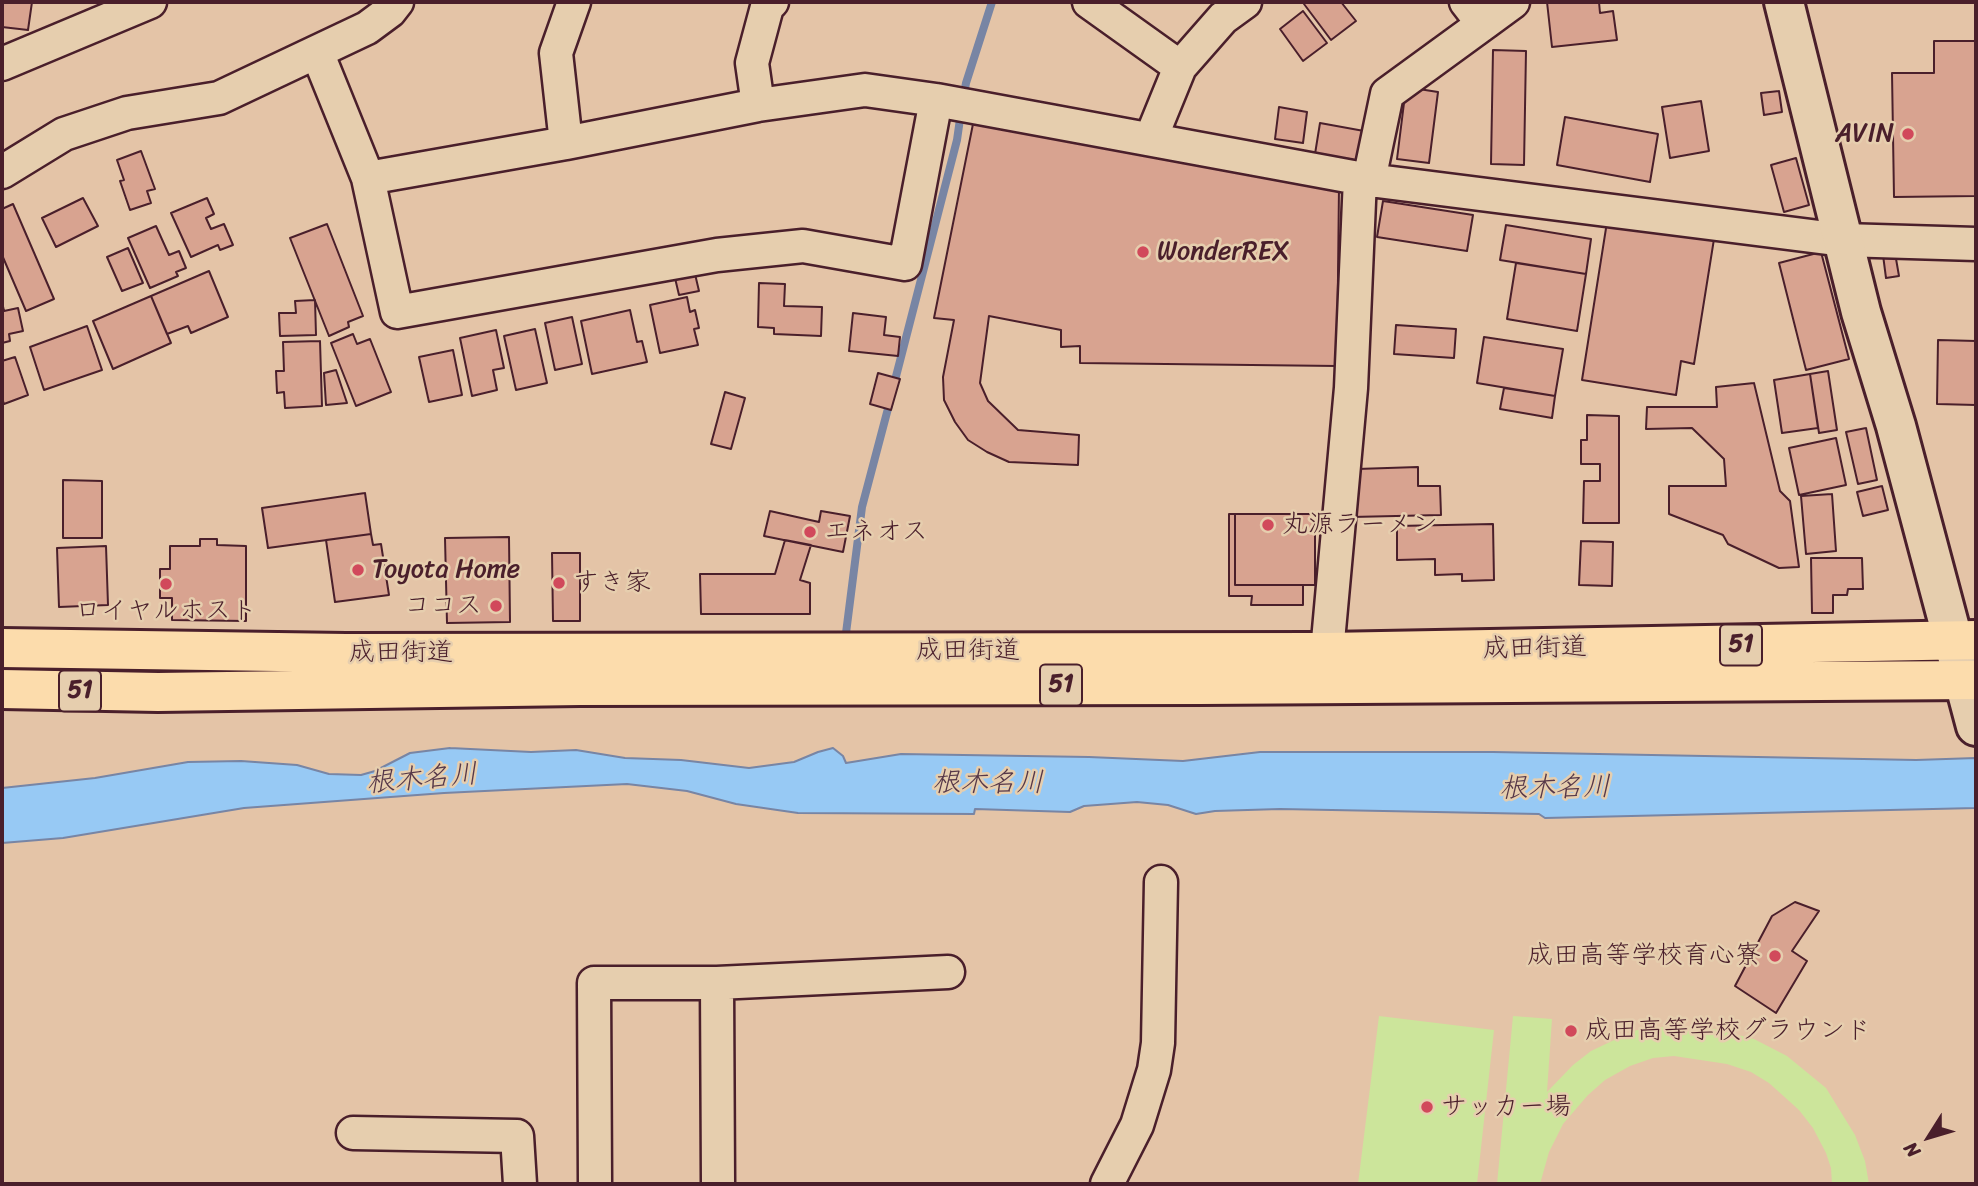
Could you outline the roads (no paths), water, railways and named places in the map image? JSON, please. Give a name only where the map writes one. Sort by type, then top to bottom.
[{"type":"highway","name":"成田街道","points":[[2,648],[346,653],[1327,652],[1965,640]]},
{"type":"highway","name":"成田街道","points":[[2,689],[158,692],[580,686],[1201,685],[1970,679]]},
{"type":"street","points":[[2,64],[150,2]]},
{"type":"street","points":[[2,172],[64,134],[127,113],[219,98],[367,28],[390,11],[397,2]]},
{"type":"street","points":[[566,143],[556,53],[574,2]]},
{"type":"street","points":[[758,105],[752,63],[767,7],[772,2]]},
{"type":"street","points":[[1089,2],[1180,67]]},
{"type":"street","points":[[1151,138],[1180,67],[1223,18],[1244,2]]},
{"type":"street","points":[[1327,652],[1351,388],[1365,179],[1387,94],[1475,13],[1514,2]]},
{"type":"street","points":[[1784,2],[1843,240],[1965,640],[1975,722]]},
{"type":"street","points":[[317,52],[368,178],[397,313],[717,255],[803,246],[905,264],[941,101]]},
{"type":"street","points":[[368,178],[758,105],[865,90],[980,107],[1365,179],[1843,240],[1976,244]]},
{"type":"street","points":[[1107,1184],[1137,1125],[1154,1070],[1158,1043],[1161,882]]},
{"type":"street","points":[[594,1184],[594,983],[717,983],[948,972]]},
{"type":"street","points":[[717,983],[719,1184]]},
{"type":"street","points":[[353,1133],[517,1136],[520,1184]]},
{"type":"water","name":"根木名川","points":[[450,748],[531,752],[576,750],[625,758],[681,760],[749,768],[794,762],[833,748],[843,756],[846,763],[901,754],[1183,761],[1260,752],[1493,752],[1916,760],[1976,758],[1976,808],[1545,818],[1539,814],[1280,809],[1196,814],[1168,805],[1137,802],[1084,806],[1070,812],[975,809],[974,814],[798,813],[736,804],[687,791],[627,784],[444,793],[244,808],[63,838],[2,843],[2,788],[95,778],[188,762],[241,761],[297,765],[329,774],[361,775],[410,753]]},
{"type":"waterway","points":[[963,100],[992,2]]},
{"type":"waterway","points":[[893,388],[957,140],[961,112]]},
{"type":"waterway","points":[[845,641],[862,507],[890,401]]},
{"type":"place","name":"AVIN","points":[[1908,134]]},
{"type":"place","name":"WonderREX","points":[[1143,252]]},
{"type":"place","name":"丸源ラーメン","points":[[1268,525]]},
{"type":"place","name":"エネオス","points":[[810,532]]},
{"type":"place","name":"Toyota Home","points":[[358,570]]},
{"type":"place","name":"すき家","points":[[559,583]]},
{"type":"place","name":"ロイヤルホスト","points":[[166,584]]},
{"type":"place","name":"ココス","points":[[496,606]]},
{"type":"place","name":"成田高等学校育心寮","points":[[1775,956]]},
{"type":"place","name":"成田高等学校グラウンド","points":[[1571,1031]]},
{"type":"place","name":"サッカー場","points":[[1427,1107]]}]
